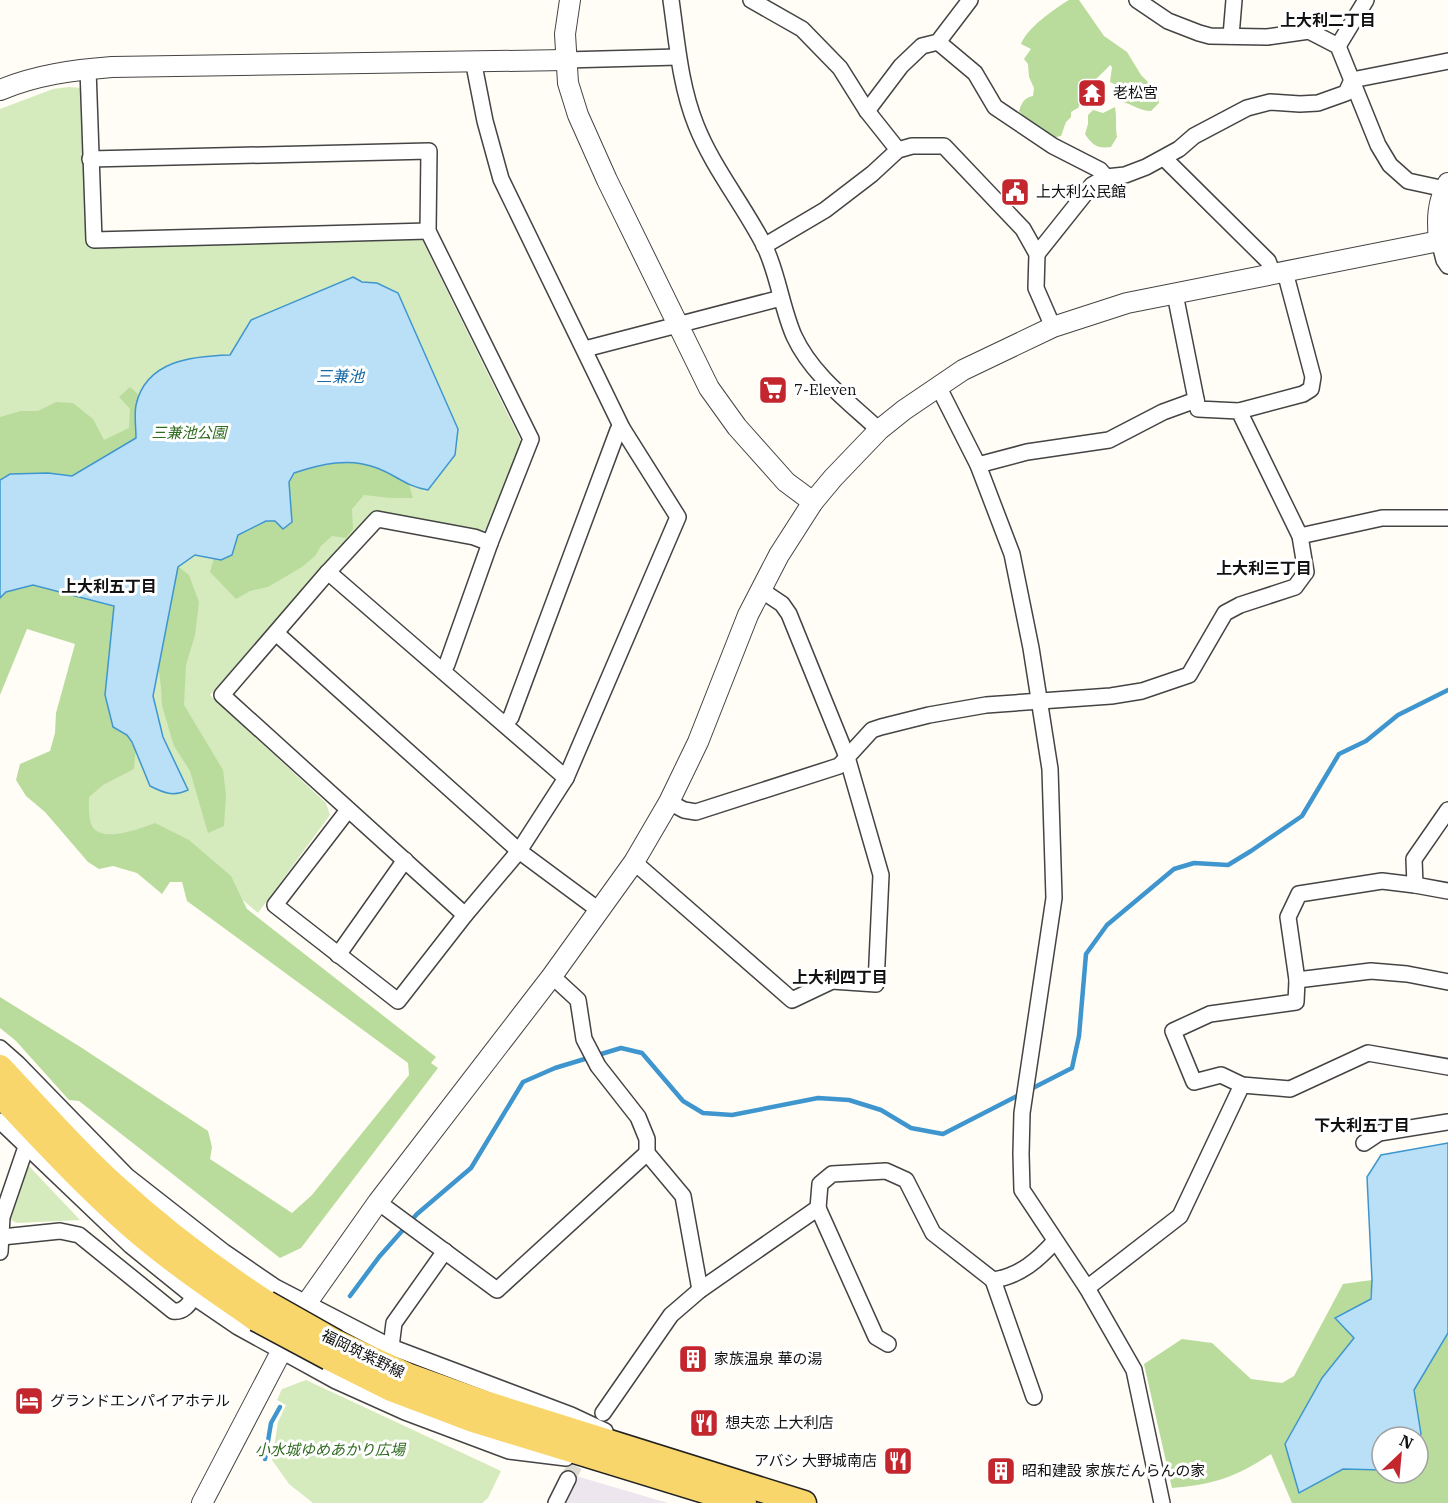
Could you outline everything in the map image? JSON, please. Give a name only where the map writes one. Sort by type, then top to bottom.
[{"type":"main road","name":"福岡筑紫野線","points":[[0,1067],[113,1185],[213,1267],[262,1311]]},
{"type":"main road","name":"福岡筑紫野線","points":[[0,1095],[96,1194],[192,1275],[332,1350],[391,1389],[472,1420],[804,1503]]},
{"type":"main road","name":"福岡筑紫野線","points":[[627,1457],[744,1503]]},
{"type":"street","points":[[570,0],[565,34],[565,60],[568,83],[578,115],[677,325],[709,388],[737,427],[786,482],[813,502]]},
{"type":"street","points":[[671,0],[678,57],[686,95],[696,125],[709,152],[764,246],[775,272],[795,336],[811,364],[826,381],[879,430]]},
{"type":"street","points":[[751,0],[802,28],[840,68],[867,111],[898,150]]},
{"type":"street","points":[[867,111],[901,66],[922,46],[938,42],[970,0]]},
{"type":"street","points":[[1137,0],[1168,21],[1210,36],[1268,37],[1309,31],[1338,46],[1378,145],[1390,165],[1408,181],[1445,194],[1436,218],[1444,240],[1444,260],[1448,266]]},
{"type":"street","points":[[1231,36],[1234,0]]},
{"type":"street","points":[[1338,46],[1366,0]]},
{"type":"street","points":[[938,42],[975,73],[995,107],[1053,146],[1100,170],[1106,177]]},
{"type":"street","points":[[0,90],[43,76],[88,69],[678,57]]},
{"type":"street","points":[[348,810],[274,905],[398,1001],[465,915],[519,851],[566,778],[678,517],[622,428],[501,179],[485,121],[473,60]]},
{"type":"street","points":[[1352,80],[1448,61]]},
{"type":"street","points":[[88,69],[94,240],[428,231]]},
{"type":"street","points":[[1037,254],[1092,185],[1106,177],[1125,175],[1164,158],[1194,136],[1247,108],[1270,102],[1318,103],[1346,93],[1352,80]]},
{"type":"street","points":[[764,246],[825,210],[872,174],[898,150],[912,146],[944,147],[1023,229],[1037,254],[1036,288],[1053,327]]},
{"type":"street","points":[[90,159],[429,150],[428,231],[531,439],[443,671]]},
{"type":"street","points":[[1164,158],[1279,273],[1313,376],[1311,389],[1303,394],[1239,411],[1198,409],[1175,294]]},
{"type":"street","points":[[202,1503],[306,1304],[378,1202],[552,976],[634,862],[669,802],[698,742],[748,615],[779,555],[813,502],[879,430],[938,386],[992,354],[1053,327],[1127,303],[1444,240]]},
{"type":"street","points":[[585,349],[782,298]]},
{"type":"street","points":[[938,386],[978,465],[1012,554],[1031,648],[1050,769],[1054,898],[1022,1113],[1022,1190],[1087,1288],[1134,1370],[1162,1503]]},
{"type":"street","points":[[978,465],[1027,452],[1109,440],[1163,412],[1196,400]]},
{"type":"street","points":[[669,802],[684,810],[696,812],[820,773],[839,766],[872,730],[929,714],[986,705],[1111,696],[1142,691],[1189,675],[1225,614],[1240,605],[1295,586],[1306,572],[1300,536],[1239,411]]},
{"type":"street","points":[[506,724],[511,717],[618,430],[622,428]]},
{"type":"street","points":[[1300,536],[1382,518],[1448,518]]},
{"type":"street","points":[[465,915],[222,695],[377,519],[474,537],[490,543]]},
{"type":"street","points":[[328,572],[566,778]]},
{"type":"street","points":[[634,862],[792,1000],[832,981],[876,984],[881,874],[847,758],[789,614],[782,604],[761,590]]},
{"type":"street","points":[[276,633],[519,851],[600,911]]},
{"type":"street","points":[[1414,885],[1414,860],[1448,810]]},
{"type":"street","points":[[338,955],[405,860]]},
{"type":"street","points":[[1448,891],[1382,881],[1299,894],[1288,917],[1297,980],[1296,1002],[1210,1014],[1173,1031],[1194,1082],[1221,1075],[1242,1085],[1290,1089],[1368,1053],[1448,1067]]},
{"type":"street","points":[[1297,980],[1371,971],[1407,974],[1448,982]]},
{"type":"street","points":[[552,976],[578,1000],[584,1039],[598,1066],[638,1117],[647,1139],[647,1153],[683,1196],[700,1290]]},
{"type":"street","points":[[0,1048],[127,1176],[222,1255],[306,1304],[391,1347],[571,1415],[604,1431],[627,1457]]},
{"type":"street","points":[[1087,1288],[1180,1216],[1242,1085]]},
{"type":"street","points":[[0,1121],[131,1246],[238,1327],[280,1352],[336,1381],[405,1412],[509,1451],[627,1457]]},
{"type":"street","points":[[1364,1143],[1379,1132],[1448,1122]]},
{"type":"street","points":[[26,1147],[2,1216],[1,1245],[60,1231],[69,1232],[79,1235],[173,1311],[181,1312],[196,1294]]},
{"type":"street","points":[[378,1202],[497,1290],[647,1153]]},
{"type":"street","points":[[888,1344],[876,1337],[818,1208],[820,1184],[832,1174],[886,1171],[906,1180],[933,1233],[993,1280],[1034,1397]]},
{"type":"street","points":[[603,1413],[671,1315],[700,1290],[818,1208]]},
{"type":"street","points":[[993,1280],[1011,1277],[1039,1259],[1055,1241]]},
{"type":"street","points":[[391,1347],[394,1323],[445,1251]]},
{"type":"street","points":[[556,1503],[568,1479]]},
{"type":"shaded area","points":[[576,1476],[668,1503],[566,1503]]},
{"type":"green space","points":[[1069,0],[1079,0],[1104,36],[1127,52],[1141,75],[1158,92],[1159,103],[1151,111],[1123,102],[1122,88],[1110,82],[1112,67],[1110,65],[1083,94],[1078,108],[1071,112],[1071,117],[1066,122],[1061,136],[1052,138],[1029,123],[1019,111],[1024,101],[1033,96],[1034,88],[1029,77],[1028,64],[1024,59],[1031,49],[1021,44],[1035,25]]},
{"type":"green space","name":"三兼池公園","points":[[82,88],[88,245],[421,238],[522,443],[490,527],[479,533],[374,512],[210,695],[326,803],[330,815],[258,913],[180,847],[86,846],[85,624],[19,614],[0,682],[0,109],[53,89]]},
{"type":"green space","points":[[1115,107],[1117,137],[1111,147],[1096,145],[1085,134],[1088,115],[1093,110],[1103,113]]},
{"type":"green space","points":[[130,387],[146,401],[140,443],[76,481],[0,486],[0,417],[21,411],[38,411],[56,402],[73,403],[93,419],[104,440],[129,428],[130,409],[119,397]]},
{"type":"green space","points":[[333,454],[404,469],[413,498],[364,495],[352,509],[353,529],[346,538],[332,536],[302,567],[268,587],[250,591],[236,599],[210,572],[216,551],[284,474]]},
{"type":"green space","points":[[171,561],[189,575],[199,602],[195,635],[186,665],[184,705],[223,770],[226,795],[224,826],[208,833],[190,771],[174,746],[162,706],[155,644]]},
{"type":"green space","points":[[17,577],[126,603],[137,734],[134,769],[103,785],[89,797],[89,816],[92,826],[97,831],[113,834],[132,831],[155,823],[189,840],[231,876],[247,909],[436,1057],[431,1063],[438,1068],[301,1248],[280,1258],[79,1101],[69,1100],[16,1041],[0,1028],[0,997],[208,1131],[212,1147],[210,1159],[292,1213],[312,1195],[409,1075],[408,1063],[187,901],[182,882],[170,882],[162,894],[137,873],[113,866],[99,869],[88,862],[45,812],[26,796],[16,780],[20,764],[50,751],[55,733],[56,713],[75,644],[27,629],[0,695],[0,589]]},
{"type":"green space","points":[[27,1164],[80,1220],[17,1223],[7,1218]]},
{"type":"green space","points":[[1372,1280],[1370,1300],[1335,1317],[1354,1338],[1322,1378],[1300,1493],[1343,1469],[1370,1470],[1370,1485],[1430,1485],[1430,1425],[1420,1425],[1414,1390],[1448,1333],[1448,1503],[1292,1503],[1271,1454],[1246,1469],[1224,1478],[1172,1488],[1144,1364],[1182,1339],[1212,1343],[1251,1379],[1282,1383],[1294,1376],[1343,1284]]},
{"type":"green space","name":"小水城ゆめあかり広場","points":[[306,1380],[501,1471],[488,1498],[482,1503],[313,1503],[289,1484],[272,1460],[278,1422],[286,1405],[277,1400],[282,1389]]},
{"type":"water","name":"三兼池","points":[[353,277],[362,282],[377,283],[398,293],[458,429],[455,455],[428,490],[414,486],[377,468],[356,463],[336,463],[294,473],[289,482],[292,522],[283,529],[275,521],[266,521],[238,535],[232,555],[221,560],[195,555],[178,567],[153,696],[163,737],[188,790],[173,794],[160,791],[150,786],[127,735],[113,727],[105,695],[114,606],[33,585],[6,592],[0,598],[0,480],[10,474],[48,473],[72,476],[136,438],[136,405],[141,390],[160,370],[187,359],[230,355],[251,320]]},
{"type":"water","points":[[1448,1143],[1448,1333],[1414,1390],[1420,1425],[1370,1425],[1370,1470],[1343,1469],[1299,1493],[1285,1444],[1322,1378],[1354,1338],[1335,1318],[1371,1299],[1367,1177],[1381,1155]]},
{"type":"waterway","points":[[1029,1090],[1072,1068],[1079,1036],[1086,954],[1107,925],[1174,869],[1194,863],[1228,865],[1302,816],[1339,754],[1366,741],[1398,715],[1448,690]]},
{"type":"waterway","points":[[350,1296],[379,1257],[417,1214],[471,1168],[523,1082],[555,1068],[621,1048],[642,1053],[683,1101],[703,1113],[732,1115],[818,1098],[849,1100],[881,1110],[911,1128],[943,1134],[1021,1094]]},
{"type":"waterway","points":[[265,1459],[271,1423],[280,1407]]},
{"type":"tunnel","points":[[568,1479],[584,1448]]},
{"type":"place","name":"老松宮","points":[[1092,93]]},
{"type":"place","name":"上大利公民館","points":[[1015,192]]},
{"type":"place","name":"7-Eleven","points":[[773,390]]},
{"type":"place","name":"家族温泉 華の湯","points":[[693,1359]]},
{"type":"place","name":"グランドエンパイアホテル","points":[[29,1401]]},
{"type":"place","name":"想夫恋 上大利店","points":[[704,1423]]},
{"type":"place","name":"アバシ 大野城南店","points":[[898,1461]]},
{"type":"place","name":"昭和建設 家族だんらんの家","points":[[1001,1471]]},
{"type":"district","name":"上大利二丁目","points":[[1328,20]]},
{"type":"district","name":"上大利三丁目","points":[[1264,568]]},
{"type":"district","name":"上大利五丁目","points":[[109,586]]},
{"type":"district","name":"上大利四丁目","points":[[840,977]]},
{"type":"district","name":"下大利五丁目","points":[[1362,1125]]}]
